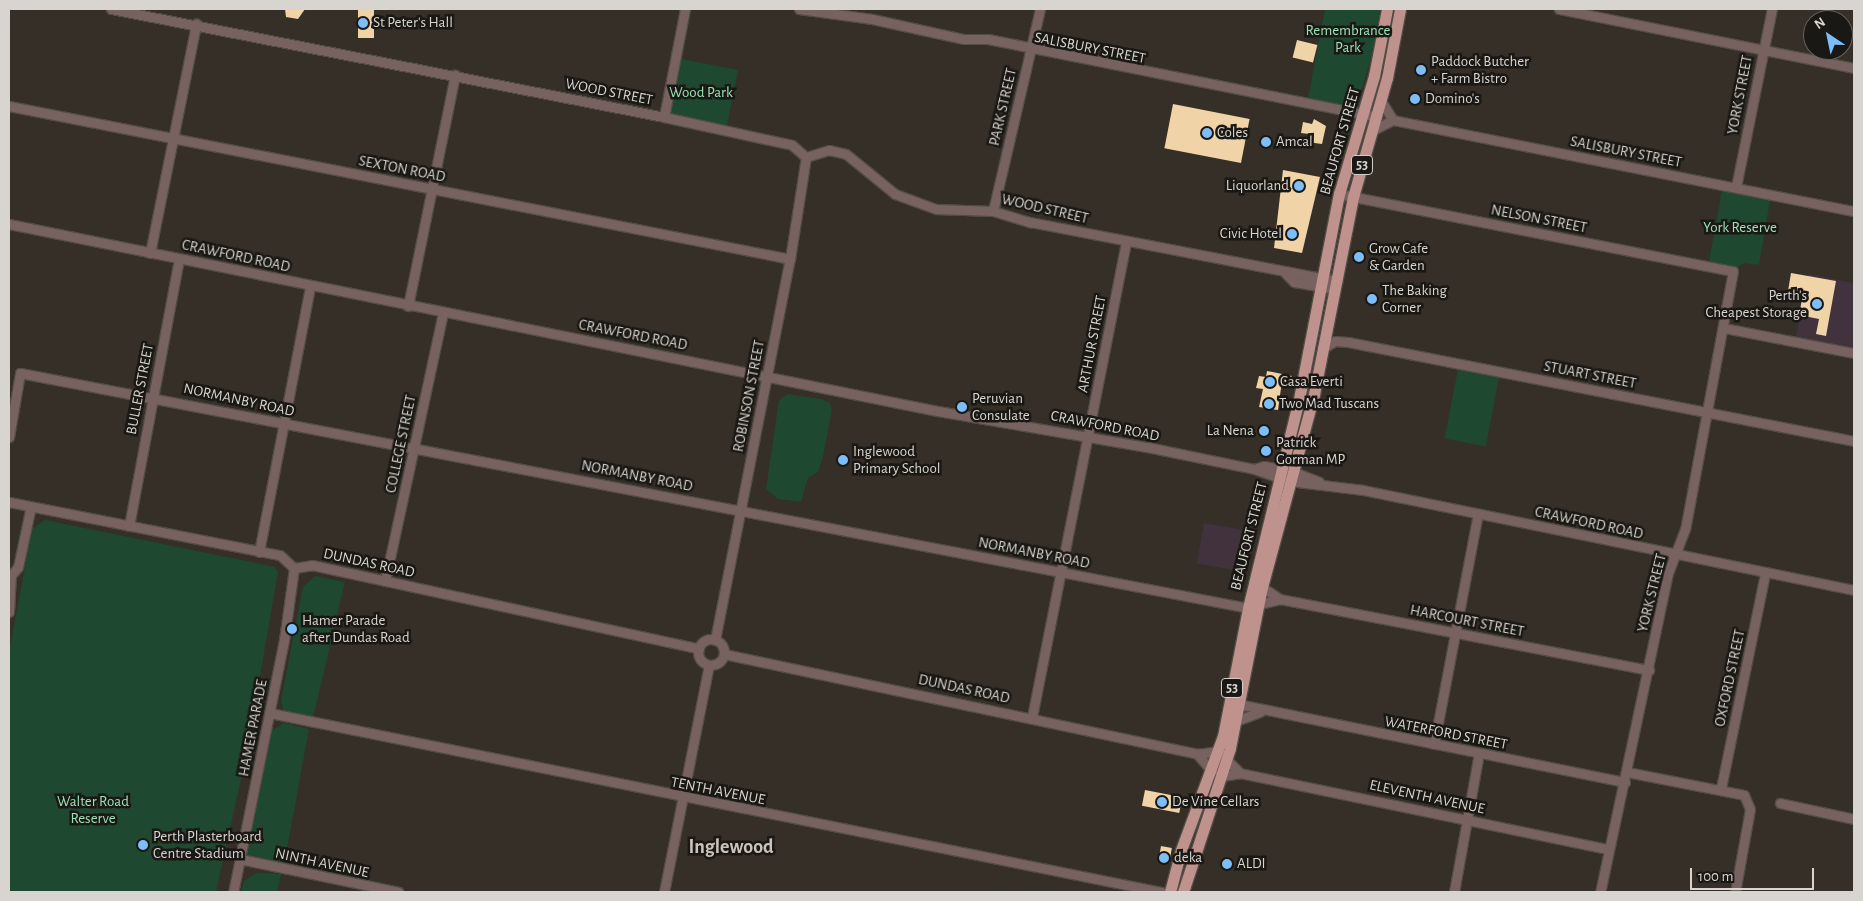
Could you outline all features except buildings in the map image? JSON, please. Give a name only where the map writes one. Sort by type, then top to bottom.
[{"type":"main road","name":"BEAUFORT STREET","points":[[1253,606],[1262,587],[1339,194],[1363,114],[1387,9]]},
{"type":"main road","name":"BEAUFORT STREET","points":[[1223,755],[1253,606],[1285,475],[1314,394],[1353,197],[1381,101],[1400,9]]},
{"type":"main road","name":"BEAUFORT STREET","points":[[1183,892],[1217,774],[1236,721],[1234,704]]},
{"type":"main road","name":"BEAUFORT STREET","points":[[1170,892],[1180,850],[1217,774]]},
{"type":"street","name":"WOOD STREET","points":[[111,9],[196,24],[664,117],[792,145],[806,157],[829,150],[846,154],[895,194],[914,203],[949,211],[993,211],[1009,218],[1286,274],[1294,282],[1321,282],[1336,285]]},
{"type":"street","points":[[664,117],[686,9]]},
{"type":"street","name":"SALISBURY STREET","points":[[799,9],[872,19],[964,39],[988,39],[1031,50],[1377,117]]},
{"type":"street","name":"PARK STREET","points":[[993,211],[1040,9]]},
{"type":"street","points":[[1559,9],[1854,68]]},
{"type":"street","name":"YORK STREET","points":[[1736,187],[1772,9]]},
{"type":"street","points":[[150,253],[196,24]]},
{"type":"street","points":[[408,306],[455,75]]},
{"type":"street","points":[[1372,130],[1393,120],[1381,101]]},
{"type":"street","name":"SEXTON ROAD","points":[[9,106],[790,260]]},
{"type":"street","name":"SALISBURY STREET","points":[[1393,120],[1854,211]]},
{"type":"street","name":"ROBINSON STREET","points":[[715,640],[790,260],[806,157]]},
{"type":"street","name":"NELSON STREET","points":[[1339,194],[1733,271]]},
{"type":"street","name":"CRAWFORD ROAD","points":[[9,224],[408,306],[767,374],[932,410],[1088,436],[1765,574],[1854,590]]},
{"type":"street","name":"ARTHUR STREET","points":[[1032,717],[1126,241]]},
{"type":"street","name":"BULLER STREET","points":[[129,526],[179,258]]},
{"type":"street","name":"YORK STREET","points":[[1600,892],[1648,670],[1675,555],[1685,528],[1724,328],[1733,271]]},
{"type":"street","points":[[259,552],[282,424],[310,286]]},
{"type":"street","name":"COLLEGE STREET","points":[[385,581],[444,313]]},
{"type":"street","points":[[1724,328],[1854,353]]},
{"type":"street","name":"STUART STREET","points":[[1322,349],[1335,341],[1854,441]]},
{"type":"street","name":"NORMANBY ROAD","points":[[9,437],[20,372],[152,396],[282,424],[1061,572],[1253,606]]},
{"type":"street","points":[[9,502],[280,556],[294,568]]},
{"type":"street","points":[[9,612],[10,578],[18,567],[31,506]]},
{"type":"street","points":[[1434,744],[1478,514]]},
{"type":"street","name":"DUNDAS ROAD","points":[[294,568],[312,565],[699,649]]},
{"type":"street","name":"HAMER PARADE","points":[[233,892],[295,581],[294,568]]},
{"type":"street","name":"OXFORD STREET","points":[[1721,788],[1765,574]]},
{"type":"street","name":"HARCOURT STREET","points":[[1262,587],[1280,599],[1648,670]]},
{"type":"street","name":"HARCOURT STREET","points":[[1253,606],[1280,599]]},
{"type":"street","points":[[715,640],[722,645],[724,654],[720,662],[709,665],[700,660],[699,649],[705,641],[715,640]]},
{"type":"street","name":"DUNDAS ROAD","points":[[724,654],[1032,717],[1197,754],[1223,755]]},
{"type":"street","points":[[664,892],[709,665]]},
{"type":"street","name":"WATERFORD STREET","points":[[1234,704],[1263,712],[1624,782]]},
{"type":"street","name":"WATERFORD STREET","points":[[1236,721],[1263,712]]},
{"type":"street","name":"TENTH AVENUE","points":[[270,713],[683,798],[1162,892]]},
{"type":"street","points":[[1454,892],[1469,820],[1479,753]]},
{"type":"street","points":[[1197,754],[1217,774]]},
{"type":"street","points":[[1223,755],[1240,773]]},
{"type":"street","points":[[1627,772],[1721,788],[1744,795],[1750,809],[1735,892]]},
{"type":"street","name":"ELEVENTH AVENUE","points":[[1217,774],[1240,773],[1608,849]]},
{"type":"street","points":[[1780,803],[1854,819]]},
{"type":"street","name":"NINTH AVENUE","points":[[240,859],[399,892]]},
{"type":"shaded area","points":[[1808,274],[1854,283],[1854,353],[1795,342]]},
{"type":"shaded area","points":[[1204,523],[1254,532],[1247,572],[1197,563]]},
{"type":"green space","name":"Remembrance Park","points":[[1325,9],[1380,9],[1374,48],[1355,112],[1307,104]]},
{"type":"green space","name":"Wood Park","points":[[676,58],[738,70],[726,129],[665,117]]},
{"type":"green space","name":"York Reserve","points":[[1723,185],[1771,195],[1759,265],[1744,263],[1733,271],[1708,266]]},
{"type":"green space","points":[[1459,364],[1500,372],[1486,447],[1444,439]]},
{"type":"green space","points":[[788,394],[821,399],[830,403],[832,410],[823,457],[818,472],[808,478],[801,502],[778,499],[766,489],[779,400]]},
{"type":"green space","name":"Walter Road Reserve","points":[[45,520],[275,567],[278,572],[246,757],[216,892],[9,892],[9,652],[32,529]]},
{"type":"green space","points":[[315,576],[345,582],[313,718],[284,712],[281,700],[303,587]]},
{"type":"green space","points":[[284,723],[309,729],[284,865],[251,858],[244,849],[272,730]]},
{"type":"green space","points":[[256,873],[281,874],[277,892],[241,892],[244,881]]},
{"type":"place","name":"St Peter's Hall","points":[[363,23]]},
{"type":"place","name":"Paddock Butcher + Farm Bistro","points":[[1421,70]]},
{"type":"place","name":"Domino's","points":[[1415,99]]},
{"type":"place","name":"Coles","points":[[1207,133]]},
{"type":"place","name":"Amcal","points":[[1266,142]]},
{"type":"place","name":"Liquorland","points":[[1299,186]]},
{"type":"place","name":"Civic Hotel","points":[[1292,234]]},
{"type":"place","name":"Grow Cafe & Garden","points":[[1359,257]]},
{"type":"place","name":"The Baking Corner","points":[[1372,299]]},
{"type":"place","name":"Perth's Cheapest Storage","points":[[1817,304]]},
{"type":"place","name":"Casa Everti","points":[[1270,382]]},
{"type":"place","name":"Two Mad Tuscans","points":[[1269,404]]},
{"type":"place","name":"Peruvian Consulate","points":[[962,407]]},
{"type":"place","name":"La Nena","points":[[1264,431]]},
{"type":"place","name":"Patrick Gorman MP","points":[[1266,451]]},
{"type":"place","name":"Inglewood Primary School","points":[[843,460]]},
{"type":"place","name":"Hamer Parade after Dundas Road","points":[[292,629]]},
{"type":"place","name":"De Vine Cellars","points":[[1162,802]]},
{"type":"place","name":"Perth Plasterboard Centre Stadium","points":[[143,845]]},
{"type":"place","name":"deka","points":[[1164,858]]},
{"type":"place","name":"ALDI","points":[[1227,864]]},
{"type":"district","name":"Inglewood","points":[[731,847]]}]
